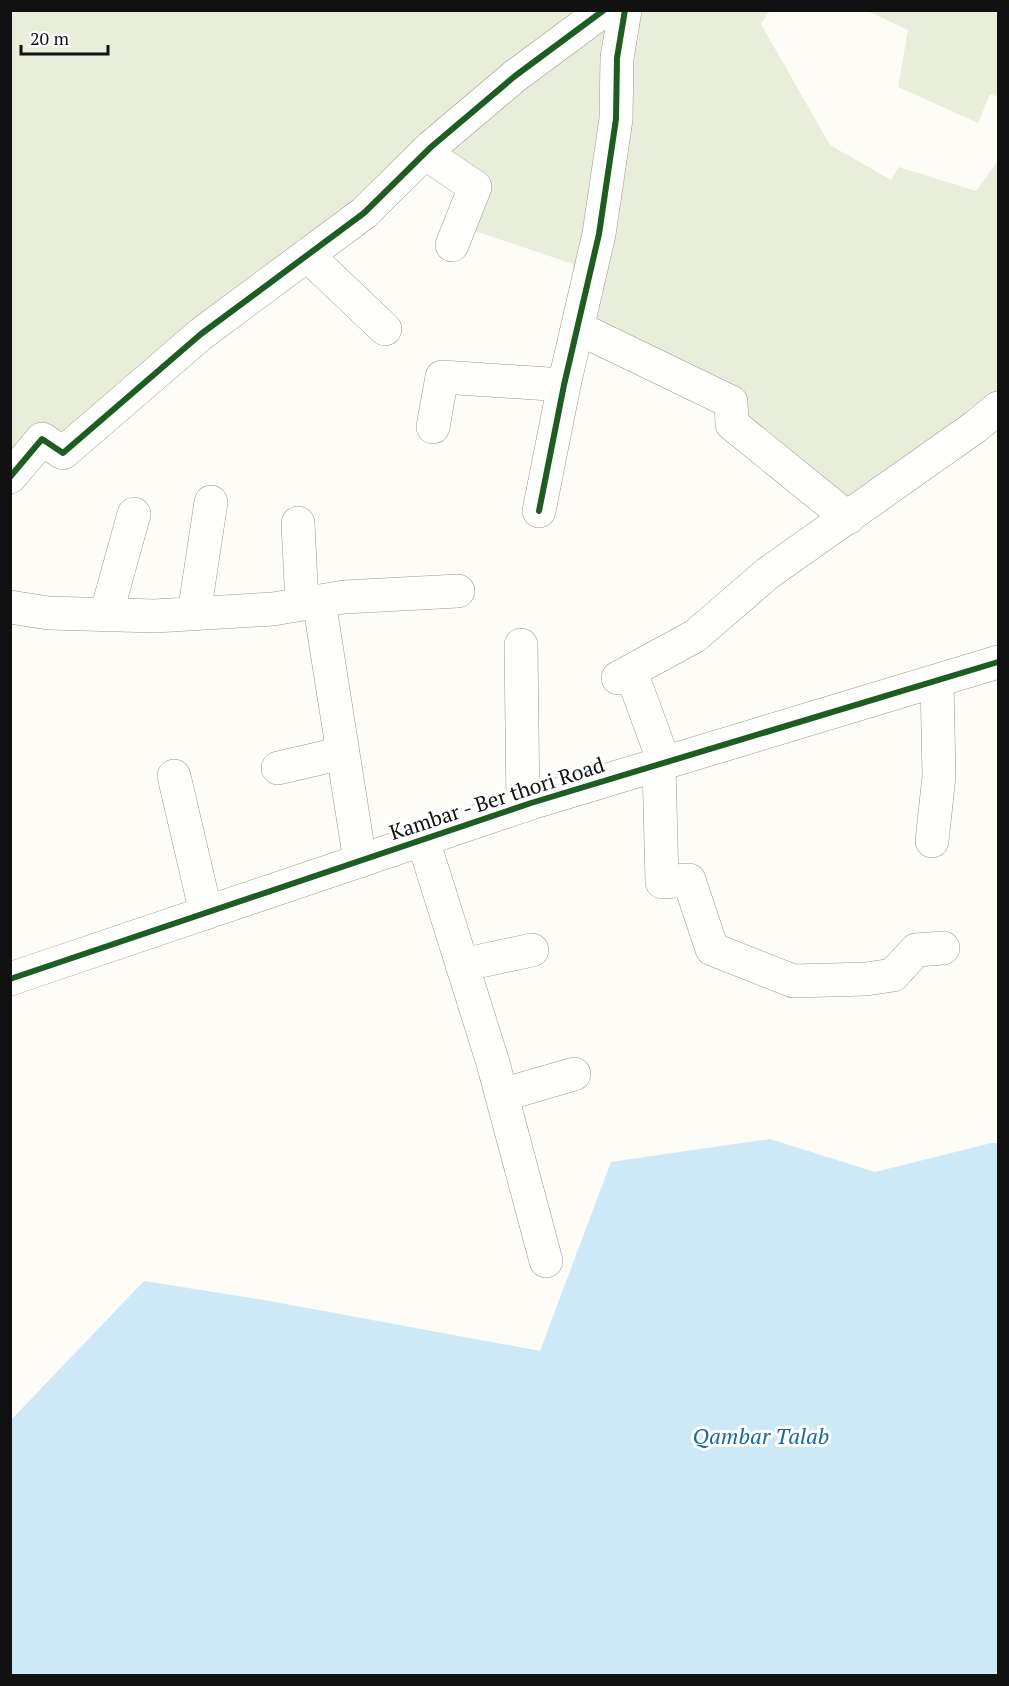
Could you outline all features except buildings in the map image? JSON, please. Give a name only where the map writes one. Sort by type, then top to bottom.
[{"type":"street","points":[[10,477],[42,439],[63,453],[201,334],[364,213],[425,153],[515,76],[604,10]]},
{"type":"street","points":[[539,511],[564,385],[599,234],[615,130],[617,58],[625,10]]},
{"type":"street","points":[[425,153],[475,188],[452,245]]},
{"type":"street","points":[[307,255],[385,329]]},
{"type":"street","points":[[578,328],[731,402],[732,424],[848,518]]},
{"type":"street","points":[[433,427],[442,377],[564,385]]},
{"type":"street","points":[[943,948],[916,950],[902,968],[892,975],[866,979],[793,981],[711,949],[689,880],[662,882],[662,763],[625,675],[695,636],[768,573],[999,408]]},
{"type":"street","points":[[194,614],[211,502]]},
{"type":"street","points":[[106,615],[134,514]]},
{"type":"street","points":[[298,524],[311,603],[343,753],[360,861]]},
{"type":"street","points":[[10,607],[48,612],[155,616],[273,609],[344,597],[458,591]]},
{"type":"street","points":[[521,645],[523,806]]},
{"type":"street","name":"Kambar - Ber thori Road","points":[[10,979],[523,806],[999,662]]},
{"type":"street","points":[[932,841],[939,776],[937,681]]},
{"type":"street","points":[[278,768],[343,753]]},
{"type":"street","points":[[174,776],[206,913]]},
{"type":"street","points":[[423,840],[502,1095],[546,1261]]},
{"type":"street","points":[[462,965],[532,950]]},
{"type":"street","points":[[502,1095],[574,1074]]},
{"type":"green space","points":[[11,11],[769,11],[761,24],[830,145],[891,180],[899,167],[976,191],[998,161],[998,398],[844,500],[739,421],[570,318],[573,264],[475,231],[485,176],[422,139],[353,204],[64,443],[11,466]]},
{"type":"green space","points":[[867,11],[998,11],[998,97],[990,94],[978,123],[898,87],[908,30]]},
{"type":"water","name":"Qambar Talab","points":[[770,1139],[875,1172],[998,1143],[998,1675],[11,1675],[11,1420],[144,1281],[264,1300],[540,1351],[611,1162]]},
{"type":"cycle path","points":[[10,477],[42,439],[63,453],[201,334],[364,213],[431,147],[515,76],[604,10]]},
{"type":"cycle path","points":[[539,511],[564,385],[599,234],[616,119],[617,58],[625,10]]},
{"type":"cycle path","points":[[10,979],[531,803],[998,662]]}]
